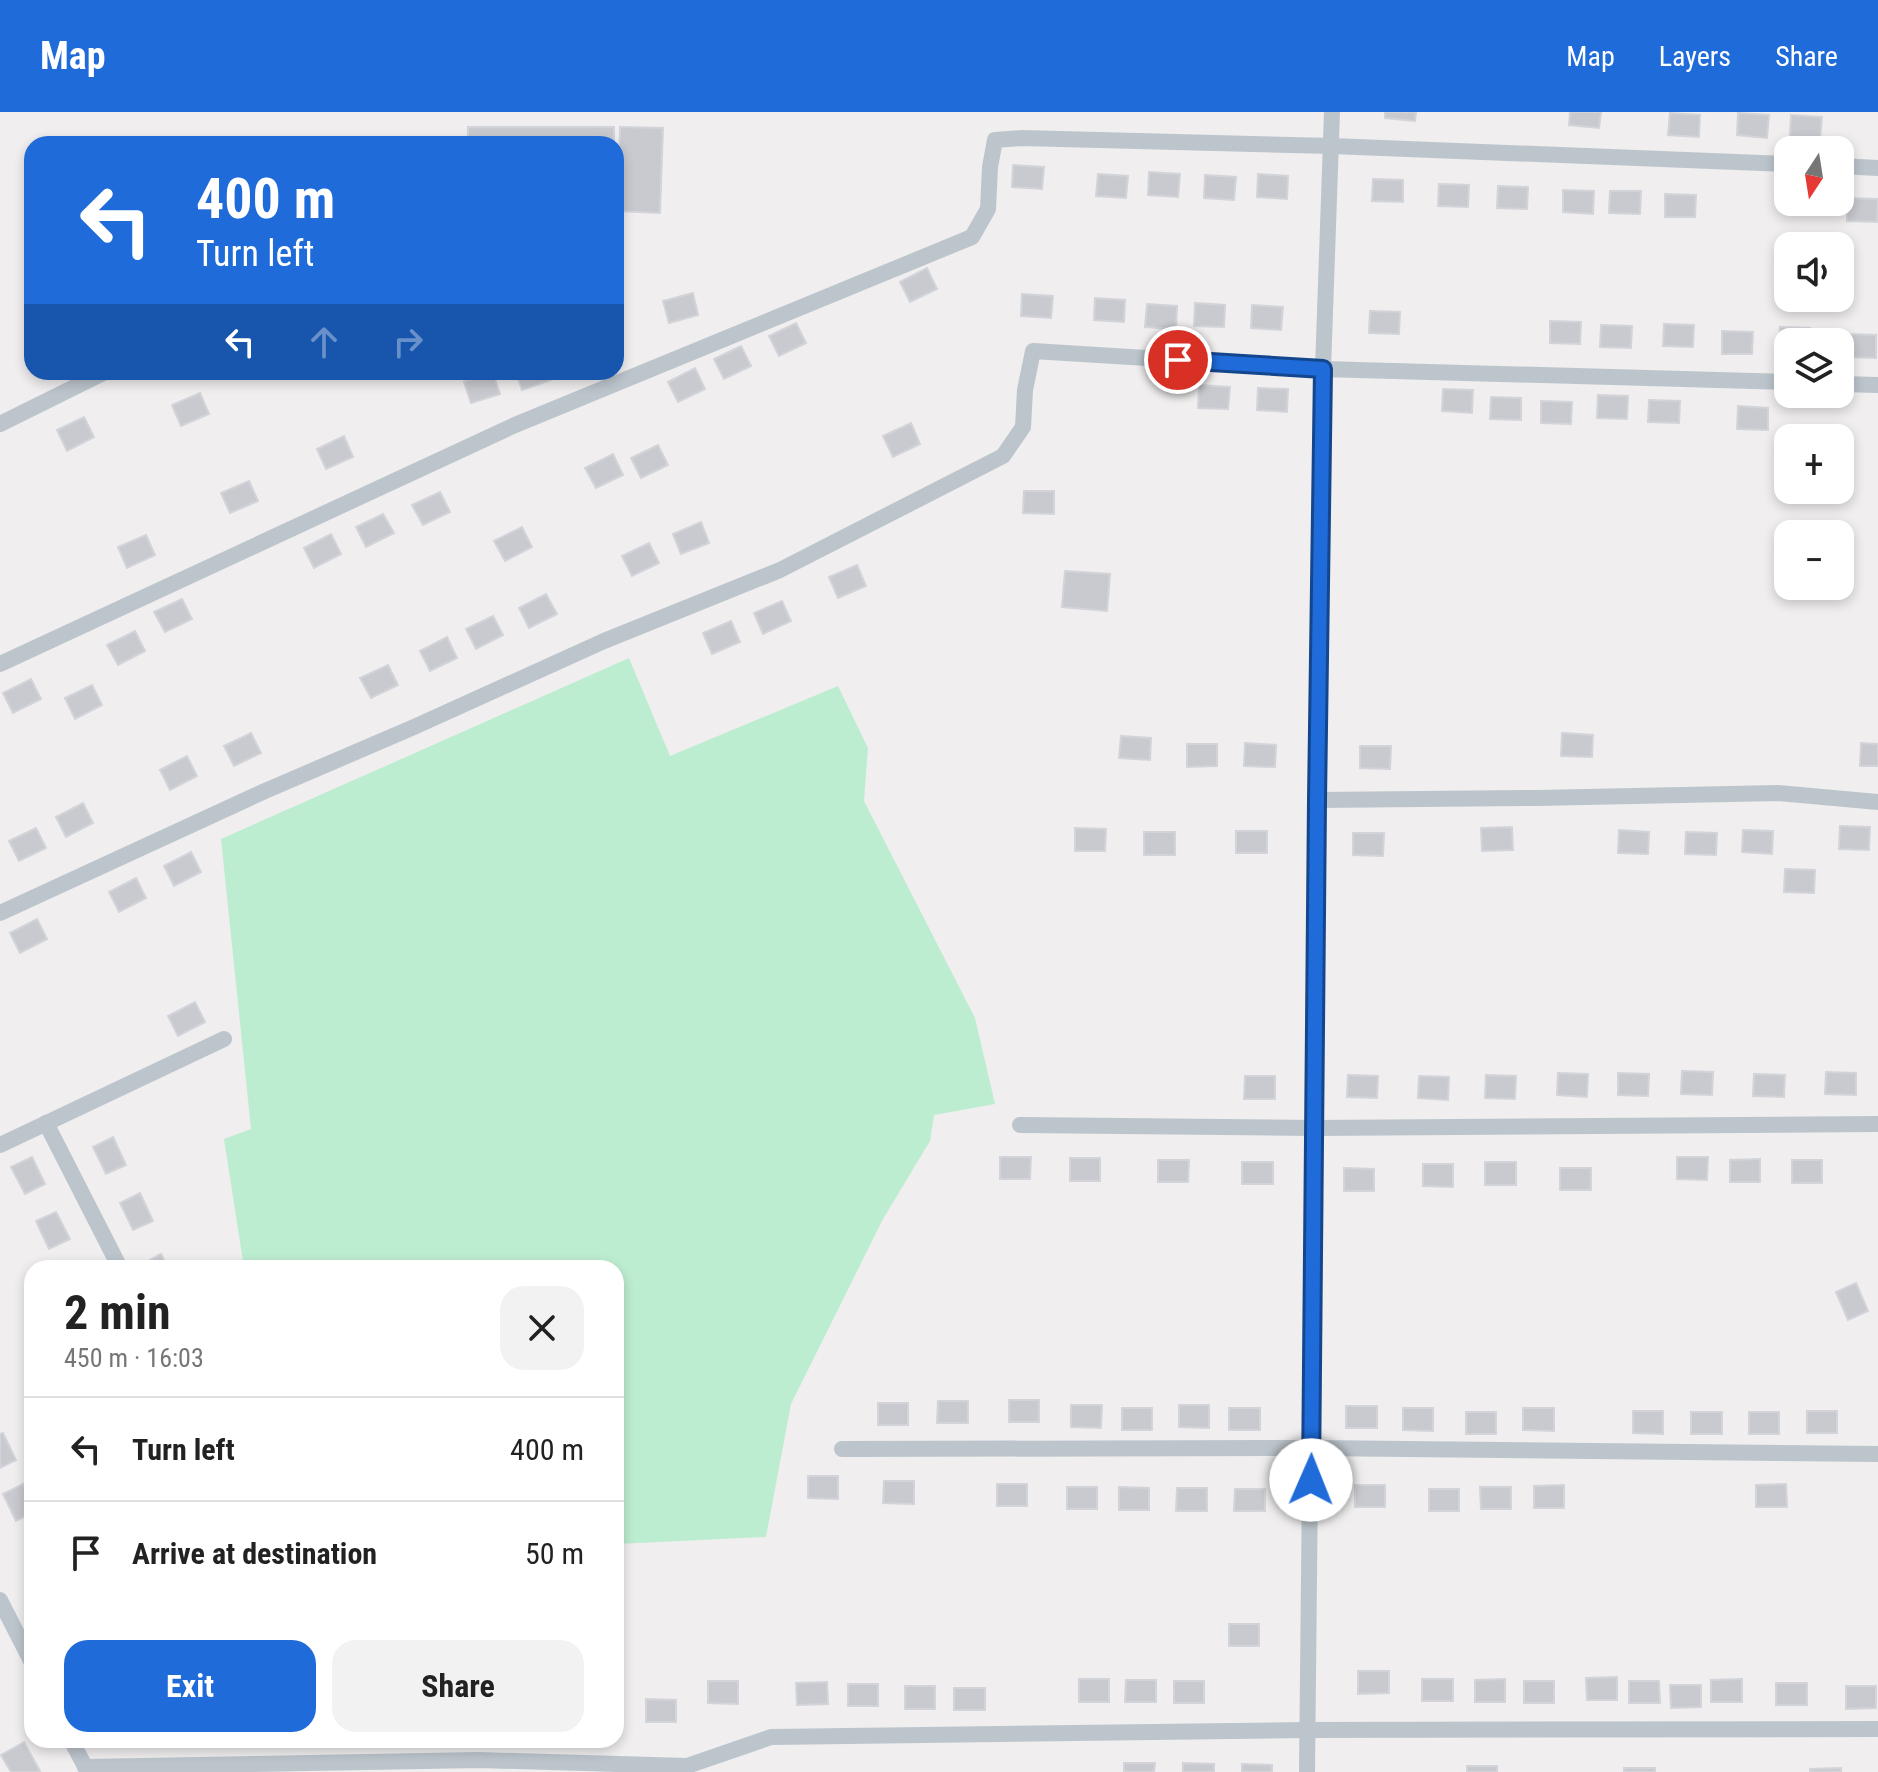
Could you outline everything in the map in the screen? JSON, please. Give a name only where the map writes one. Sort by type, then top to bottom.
[{"type":"street","points":[[1307,1772],[1323,369],[1332,112]]},
{"type":"street","points":[[0,664],[515,425],[972,237],[988,209],[995,140],[1022,138],[1332,146],[1774,163]]},
{"type":"street","points":[[1854,167],[1878,168]]},
{"type":"street","points":[[0,913],[265,791],[604,641],[780,570],[1003,456],[1023,427],[1025,390],[1033,351],[1323,369],[1774,382]]},
{"type":"street","points":[[0,424],[89,380]]},
{"type":"street","points":[[1854,384],[1878,385]]},
{"type":"street","points":[[1317,800],[1778,793],[1878,802]]},
{"type":"street","points":[[0,1145],[224,1039]]},
{"type":"street","points":[[46,1123],[116,1260]]},
{"type":"street","points":[[1020,1125],[1314,1128],[1878,1124]]},
{"type":"street","points":[[842,1449],[1311,1448],[1878,1454]]},
{"type":"street","points":[[0,1600],[24,1647]]},
{"type":"street","points":[[75,1748],[86,1769],[479,1760],[687,1766],[771,1737],[1307,1730],[1878,1729]]},
{"type":"green space","points":[[629,658],[670,756],[838,686],[868,748],[864,801],[975,1018],[995,1104],[934,1115],[930,1141],[883,1219],[791,1404],[766,1537],[624,1544],[624,1260],[243,1260],[224,1139],[251,1129],[221,839]]},
{"type":"building","points":[[1385,112],[1416,112],[1415,121],[1385,118]]},
{"type":"building","points":[[1570,112],[1601,112],[1599,128],[1569,125]]},
{"type":"building","points":[[1670,113],[1700,115],[1699,137],[1668,135]]},
{"type":"building","points":[[1738,113],[1769,115],[1767,138],[1737,135]]},
{"type":"building","points":[[1791,115],[1822,117],[1820,136],[1790,136]]},
{"type":"building","points":[[468,127],[614,127],[614,136],[468,136]]},
{"type":"building","points":[[620,127],[663,128],[660,213],[624,211],[624,136],[620,136]]},
{"type":"building","points":[[1013,165],[1044,167],[1042,189],[1012,187]]},
{"type":"building","points":[[1149,172],[1180,174],[1178,197],[1148,195]]},
{"type":"building","points":[[1098,174],[1128,176],[1126,198],[1096,196]]},
{"type":"building","points":[[1258,174],[1288,176],[1287,199],[1257,197]]},
{"type":"building","points":[[1205,175],[1236,177],[1234,200],[1204,198]]},
{"type":"building","points":[[1373,179],[1403,180],[1403,202],[1372,201]]},
{"type":"building","points":[[1439,184],[1469,185],[1468,207],[1438,206]]},
{"type":"building","points":[[1498,186],[1528,187],[1527,209],[1497,208]]},
{"type":"building","points":[[1563,190],[1594,191],[1593,214],[1563,212]]},
{"type":"building","points":[[1610,191],[1641,191],[1640,214],[1609,213]]},
{"type":"building","points":[[1665,194],[1696,195],[1695,217],[1665,217]]},
{"type":"building","points":[[1854,198],[1878,199],[1877,222],[1847,221],[1847,216],[1854,216]]},
{"type":"building","points":[[927,268],[937,289],[910,302],[900,282]]},
{"type":"building","points":[[693,293],[698,315],[669,323],[663,301]]},
{"type":"building","points":[[1022,294],[1053,296],[1051,318],[1021,316]]},
{"type":"building","points":[[1095,298],[1125,300],[1124,322],[1094,320]]},
{"type":"building","points":[[1195,303],[1225,305],[1224,327],[1194,326]]},
{"type":"building","points":[[1147,304],[1177,306],[1176,329],[1145,327]]},
{"type":"building","points":[[1252,305],[1283,307],[1281,330],[1251,328]]},
{"type":"building","points":[[1370,311],[1400,312],[1399,334],[1369,333]]},
{"type":"building","points":[[1550,321],[1581,322],[1580,344],[1550,343]]},
{"type":"building","points":[[796,323],[806,343],[779,356],[769,336]]},
{"type":"building","points":[[1664,324],[1694,325],[1693,347],[1663,346]]},
{"type":"building","points":[[1601,325],[1632,326],[1631,348],[1600,347]]},
{"type":"building","points":[[1722,331],[1753,332],[1752,354],[1722,354]]},
{"type":"building","points":[[1854,334],[1876,335],[1876,358],[1854,357]]},
{"type":"building","points":[[741,346],[751,366],[724,379],[714,359]]},
{"type":"building","points":[[695,368],[705,389],[678,402],[668,382]]},
{"type":"building","points":[[495,380],[500,394],[471,403],[464,382]]},
{"type":"building","points":[[519,380],[551,380],[522,390]]},
{"type":"building","points":[[1199,385],[1230,387],[1228,409],[1198,408]]},
{"type":"building","points":[[1258,388],[1288,389],[1287,412],[1257,410]]},
{"type":"building","points":[[1443,389],[1473,390],[1472,413],[1442,411]]},
{"type":"building","points":[[200,393],[209,414],[181,426],[172,405]]},
{"type":"building","points":[[1598,395],[1628,396],[1627,419],[1597,418]]},
{"type":"building","points":[[1491,397],[1521,398],[1521,420],[1490,419]]},
{"type":"building","points":[[1649,400],[1680,401],[1679,423],[1648,422]]},
{"type":"building","points":[[1541,401],[1572,402],[1571,424],[1541,423]]},
{"type":"building","points":[[1738,406],[1768,408],[1768,430],[1737,429]]},
{"type":"building","points":[[84,417],[94,437],[67,451],[57,430]]},
{"type":"building","points":[[911,423],[920,444],[893,457],[883,436]]},
{"type":"building","points":[[344,436],[353,457],[326,469],[317,449]]},
{"type":"building","points":[[658,445],[668,465],[641,478],[631,458]]},
{"type":"building","points":[[613,454],[623,475],[596,488],[585,468]]},
{"type":"building","points":[[249,481],[258,501],[230,513],[221,493]]},
{"type":"building","points":[[1024,491],[1054,491],[1054,514],[1023,513]]},
{"type":"building","points":[[440,492],[450,512],[423,525],[412,505]]},
{"type":"building","points":[[383,514],[394,533],[366,547],[356,527]]},
{"type":"building","points":[[701,522],[709,543],[681,554],[673,534]]},
{"type":"building","points":[[522,527],[532,547],[505,561],[494,541]]},
{"type":"building","points":[[331,534],[341,554],[314,568],[304,548]]},
{"type":"building","points":[[146,535],[155,555],[127,568],[118,547]]},
{"type":"building","points":[[649,543],[659,563],[632,576],[622,556]]},
{"type":"building","points":[[857,565],[866,586],[838,598],[829,577]]},
{"type":"building","points":[[1065,571],[1110,574],[1107,611],[1062,607]]},
{"type":"building","points":[[546,594],[557,614],[529,628],[519,608]]},
{"type":"building","points":[[182,599],[192,619],[165,632],[154,612]]},
{"type":"building","points":[[782,601],[791,621],[763,634],[754,613]]},
{"type":"building","points":[[493,616],[503,635],[476,649],[466,629]]},
{"type":"building","points":[[731,621],[740,642],[712,654],[703,633]]},
{"type":"building","points":[[135,631],[145,651],[118,665],[107,645]]},
{"type":"building","points":[[447,637],[457,658],[430,671],[420,651]]},
{"type":"building","points":[[388,665],[398,685],[371,698],[360,678]]},
{"type":"building","points":[[31,679],[41,699],[13,713],[3,693]]},
{"type":"building","points":[[92,685],[102,705],[75,719],[65,698]]},
{"type":"building","points":[[251,733],[261,753],[234,766],[224,746]]},
{"type":"building","points":[[1562,733],[1593,735],[1592,757],[1561,756]]},
{"type":"building","points":[[1121,736],[1151,738],[1150,760],[1119,758]]},
{"type":"building","points":[[1245,743],[1276,745],[1275,767],[1244,766]]},
{"type":"building","points":[[1861,743],[1878,744],[1878,766],[1860,766]]},
{"type":"building","points":[[1187,744],[1217,744],[1217,766],[1187,767]]},
{"type":"building","points":[[1360,746],[1391,746],[1390,769],[1360,768]]},
{"type":"building","points":[[187,756],[197,776],[170,790],[160,770]]},
{"type":"building","points":[[83,803],[93,823],[66,837],[56,817]]},
{"type":"building","points":[[1840,826],[1870,827],[1869,850],[1839,849]]},
{"type":"building","points":[[1512,827],[1513,850],[1482,851],[1481,828]]},
{"type":"building","points":[[36,828],[46,848],[19,861],[9,841]]},
{"type":"building","points":[[1075,828],[1106,829],[1105,851],[1075,851]]},
{"type":"building","points":[[1619,830],[1649,832],[1648,854],[1618,853]]},
{"type":"building","points":[[1743,830],[1773,831],[1772,854],[1742,852]]},
{"type":"building","points":[[1236,831],[1267,831],[1267,853],[1236,853]]},
{"type":"building","points":[[1144,832],[1175,832],[1175,855],[1144,855]]},
{"type":"building","points":[[1686,832],[1717,833],[1716,855],[1685,854]]},
{"type":"building","points":[[1353,833],[1384,833],[1383,856],[1353,855]]},
{"type":"building","points":[[191,852],[201,872],[174,886],[164,866]]},
{"type":"building","points":[[1785,869],[1815,870],[1814,893],[1784,892]]},
{"type":"building","points":[[136,878],[146,898],[119,912],[109,892]]},
{"type":"building","points":[[37,919],[47,939],[20,953],[10,933]]},
{"type":"building","points":[[195,1002],[205,1022],[178,1036],[168,1016]]},
{"type":"building","points":[[1682,1071],[1713,1072],[1712,1095],[1681,1094]]},
{"type":"building","points":[[1826,1072],[1856,1073],[1856,1095],[1825,1094]]},
{"type":"building","points":[[1558,1073],[1588,1074],[1587,1097],[1557,1095]]},
{"type":"building","points":[[1618,1073],[1649,1074],[1648,1096],[1618,1095]]},
{"type":"building","points":[[1754,1074],[1785,1075],[1784,1097],[1753,1096]]},
{"type":"building","points":[[1348,1075],[1378,1076],[1377,1098],[1347,1097]]},
{"type":"building","points":[[1486,1075],[1516,1076],[1515,1099],[1485,1098]]},
{"type":"building","points":[[1245,1076],[1275,1076],[1275,1099],[1244,1099]]},
{"type":"building","points":[[1419,1076],[1449,1077],[1448,1100],[1418,1098]]},
{"type":"building","points":[[113,1137],[126,1165],[106,1174],[93,1147]]},
{"type":"building","points":[[32,1157],[45,1184],[25,1194],[11,1167]]},
{"type":"building","points":[[1000,1157],[1031,1157],[1030,1179],[1000,1179]]},
{"type":"building","points":[[1677,1157],[1708,1157],[1707,1180],[1677,1179]]},
{"type":"building","points":[[1070,1158],[1100,1158],[1100,1181],[1070,1181]]},
{"type":"building","points":[[1760,1159],[1760,1182],[1730,1182],[1730,1160]]},
{"type":"building","points":[[1158,1160],[1189,1160],[1188,1182],[1158,1182]]},
{"type":"building","points":[[1792,1160],[1822,1160],[1822,1183],[1792,1183]]},
{"type":"building","points":[[1242,1162],[1273,1162],[1273,1184],[1242,1184]]},
{"type":"building","points":[[1485,1162],[1516,1162],[1516,1185],[1485,1185]]},
{"type":"building","points":[[1423,1164],[1453,1164],[1453,1187],[1423,1186]]},
{"type":"building","points":[[1344,1168],[1374,1169],[1374,1191],[1344,1191]]},
{"type":"building","points":[[1560,1168],[1591,1168],[1591,1190],[1560,1190]]},
{"type":"building","points":[[140,1193],[153,1221],[133,1230],[120,1203]]},
{"type":"building","points":[[56,1212],[70,1239],[49,1249],[36,1221]]},
{"type":"building","points":[[161,1254],[164,1260],[150,1260]]},
{"type":"building","points":[[1856,1283],[1868,1311],[1848,1320],[1836,1292]]},
{"type":"building","points":[[1009,1400],[1039,1400],[1039,1422],[1009,1422]]},
{"type":"building","points":[[938,1401],[968,1401],[968,1423],[937,1423]]},
{"type":"building","points":[[878,1403],[908,1403],[908,1425],[878,1425]]},
{"type":"building","points":[[1071,1405],[1102,1405],[1101,1428],[1071,1427]]},
{"type":"building","points":[[1179,1405],[1209,1405],[1209,1428],[1179,1427]]},
{"type":"building","points":[[1346,1406],[1377,1406],[1377,1428],[1346,1428]]},
{"type":"building","points":[[1122,1408],[1152,1408],[1152,1430],[1122,1430]]},
{"type":"building","points":[[1229,1408],[1260,1408],[1260,1430],[1229,1430]]},
{"type":"building","points":[[1403,1408],[1433,1408],[1433,1431],[1403,1430]]},
{"type":"building","points":[[1523,1408],[1554,1408],[1554,1431],[1523,1430]]},
{"type":"building","points":[[1633,1411],[1663,1411],[1663,1434],[1633,1433]]},
{"type":"building","points":[[1807,1411],[1837,1411],[1837,1433],[1807,1433]]},
{"type":"building","points":[[1466,1412],[1496,1412],[1496,1434],[1466,1434]]},
{"type":"building","points":[[1691,1412],[1722,1412],[1722,1434],[1691,1434]]},
{"type":"building","points":[[1749,1412],[1779,1412],[1779,1434],[1749,1434]]},
{"type":"building","points":[[3,1433],[16,1460],[0,1468],[0,1434]]},
{"type":"building","points":[[808,1476],[838,1476],[838,1499],[808,1498]]},
{"type":"building","points":[[884,1481],[914,1481],[914,1504],[883,1503]]},
{"type":"building","points":[[23,1484],[24,1517],[16,1521],[3,1494]]},
{"type":"building","points":[[997,1484],[1027,1484],[1027,1506],[997,1506]]},
{"type":"building","points":[[1786,1484],[1787,1507],[1756,1507],[1756,1485]]},
{"type":"building","points":[[1355,1485],[1385,1485],[1385,1507],[1355,1507]]},
{"type":"building","points":[[1564,1485],[1564,1508],[1534,1508],[1534,1486]]},
{"type":"building","points":[[1067,1487],[1097,1487],[1097,1509],[1067,1509]]},
{"type":"building","points":[[1119,1487],[1149,1488],[1149,1510],[1119,1510]]},
{"type":"building","points":[[1480,1487],[1511,1487],[1511,1509],[1481,1509]]},
{"type":"building","points":[[1177,1488],[1207,1488],[1207,1511],[1176,1511]]},
{"type":"building","points":[[1235,1489],[1265,1489],[1265,1511],[1234,1511]]},
{"type":"building","points":[[1429,1489],[1459,1489],[1459,1511],[1429,1511]]},
{"type":"building","points":[[1229,1624],[1259,1624],[1259,1646],[1229,1646]]},
{"type":"building","points":[[1358,1671],[1389,1671],[1389,1693],[1358,1694]]},
{"type":"building","points":[[1617,1677],[1617,1700],[1587,1700],[1586,1678]]},
{"type":"building","points":[[1079,1679],[1109,1679],[1109,1702],[1079,1702]]},
{"type":"building","points":[[1422,1679],[1453,1679],[1453,1701],[1422,1701]]},
{"type":"building","points":[[1505,1679],[1505,1702],[1475,1702],[1475,1680]]},
{"type":"building","points":[[1742,1679],[1742,1702],[1711,1702],[1711,1680]]},
{"type":"building","points":[[1126,1680],[1156,1680],[1156,1702],[1125,1702]]},
{"type":"building","points":[[708,1681],[738,1681],[738,1704],[708,1703]]},
{"type":"building","points":[[1174,1681],[1204,1681],[1204,1703],[1174,1703]]},
{"type":"building","points":[[1524,1681],[1554,1681],[1554,1703],[1524,1703]]},
{"type":"building","points":[[1629,1681],[1659,1681],[1660,1703],[1629,1703]]},
{"type":"building","points":[[827,1682],[828,1704],[797,1705],[796,1683]]},
{"type":"building","points":[[1776,1683],[1807,1683],[1807,1705],[1776,1705]]},
{"type":"building","points":[[848,1684],[878,1684],[878,1706],[848,1706]]},
{"type":"building","points":[[1670,1685],[1701,1685],[1701,1707],[1671,1708]]},
{"type":"building","points":[[905,1686],[935,1686],[935,1709],[905,1709]]},
{"type":"building","points":[[1846,1686],[1876,1686],[1876,1708],[1846,1709]]},
{"type":"building","points":[[954,1688],[985,1688],[985,1710],[954,1710]]},
{"type":"building","points":[[646,1699],[676,1700],[676,1722],[646,1722]]},
{"type":"building","points":[[24,1742],[24,1748],[27,1748],[40,1771],[11,1772],[1,1755]]},
{"type":"building","points":[[1124,1763],[1155,1763],[1154,1772],[1124,1772]]},
{"type":"building","points":[[1183,1763],[1214,1764],[1214,1772],[1183,1772]]},
{"type":"building","points":[[1242,1764],[1272,1765],[1272,1772],[1242,1772]]},
{"type":"building","points":[[1467,1766],[1497,1766],[1497,1772],[1467,1772]]},
{"type":"building","points":[[1624,1768],[1655,1768],[1655,1772],[1624,1772]]},
{"type":"building","points":[[1841,1768],[1841,1772],[1810,1772],[1810,1769]]},
{"type":"route","points":[[1178,360],[1323,369],[1311,1480]]}]
